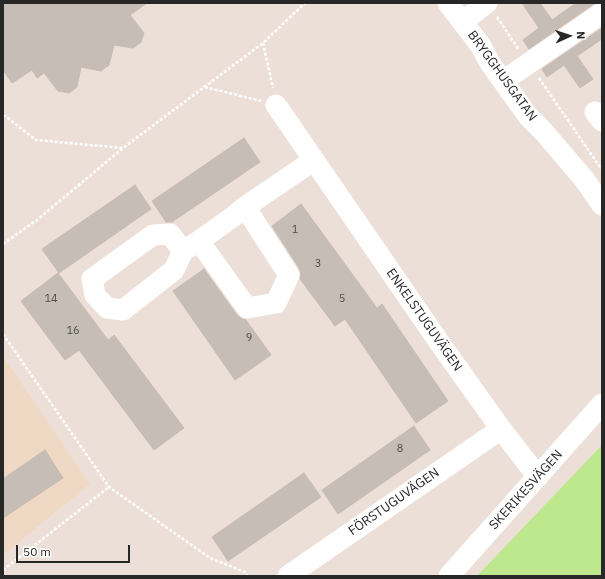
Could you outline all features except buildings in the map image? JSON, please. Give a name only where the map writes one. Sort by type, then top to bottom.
[{"type":"street","name":"BRYGGHUSGATAN","points":[[448,3],[481,46],[490,63],[528,116],[584,178],[602,205]]},
{"type":"street","points":[[462,22],[487,3]]},
{"type":"street","points":[[503,81],[602,13]]},
{"type":"street","name":"ENKELSTUGUVÄGEN","points":[[276,105],[439,342],[501,429],[538,477]]},
{"type":"street","points":[[245,207],[289,276],[276,303],[247,308],[191,246],[245,207],[314,160]]},
{"type":"street","name":"SKERIKESVÄGEN","points":[[449,576],[602,404]]},
{"type":"street","name":"FÖRSTUGUVÄGEN","points":[[288,576],[501,429]]},
{"type":"path","points":[[3,244],[37,220],[123,148],[263,43],[305,3]]},
{"type":"path","points":[[205,87],[276,105],[263,43]]},
{"type":"path","points":[[3,116],[36,140],[123,148]]},
{"type":"path","points":[[572,126],[602,170]]},
{"type":"path","points":[[3,334],[109,487],[210,558],[245,572],[247,576]]},
{"type":"path","points":[[3,570],[109,487]]},
{"type":"shaded area","points":[[3,356],[90,484],[3,555]]},
{"type":"green space","points":[[602,445],[602,576],[477,576]]}]
